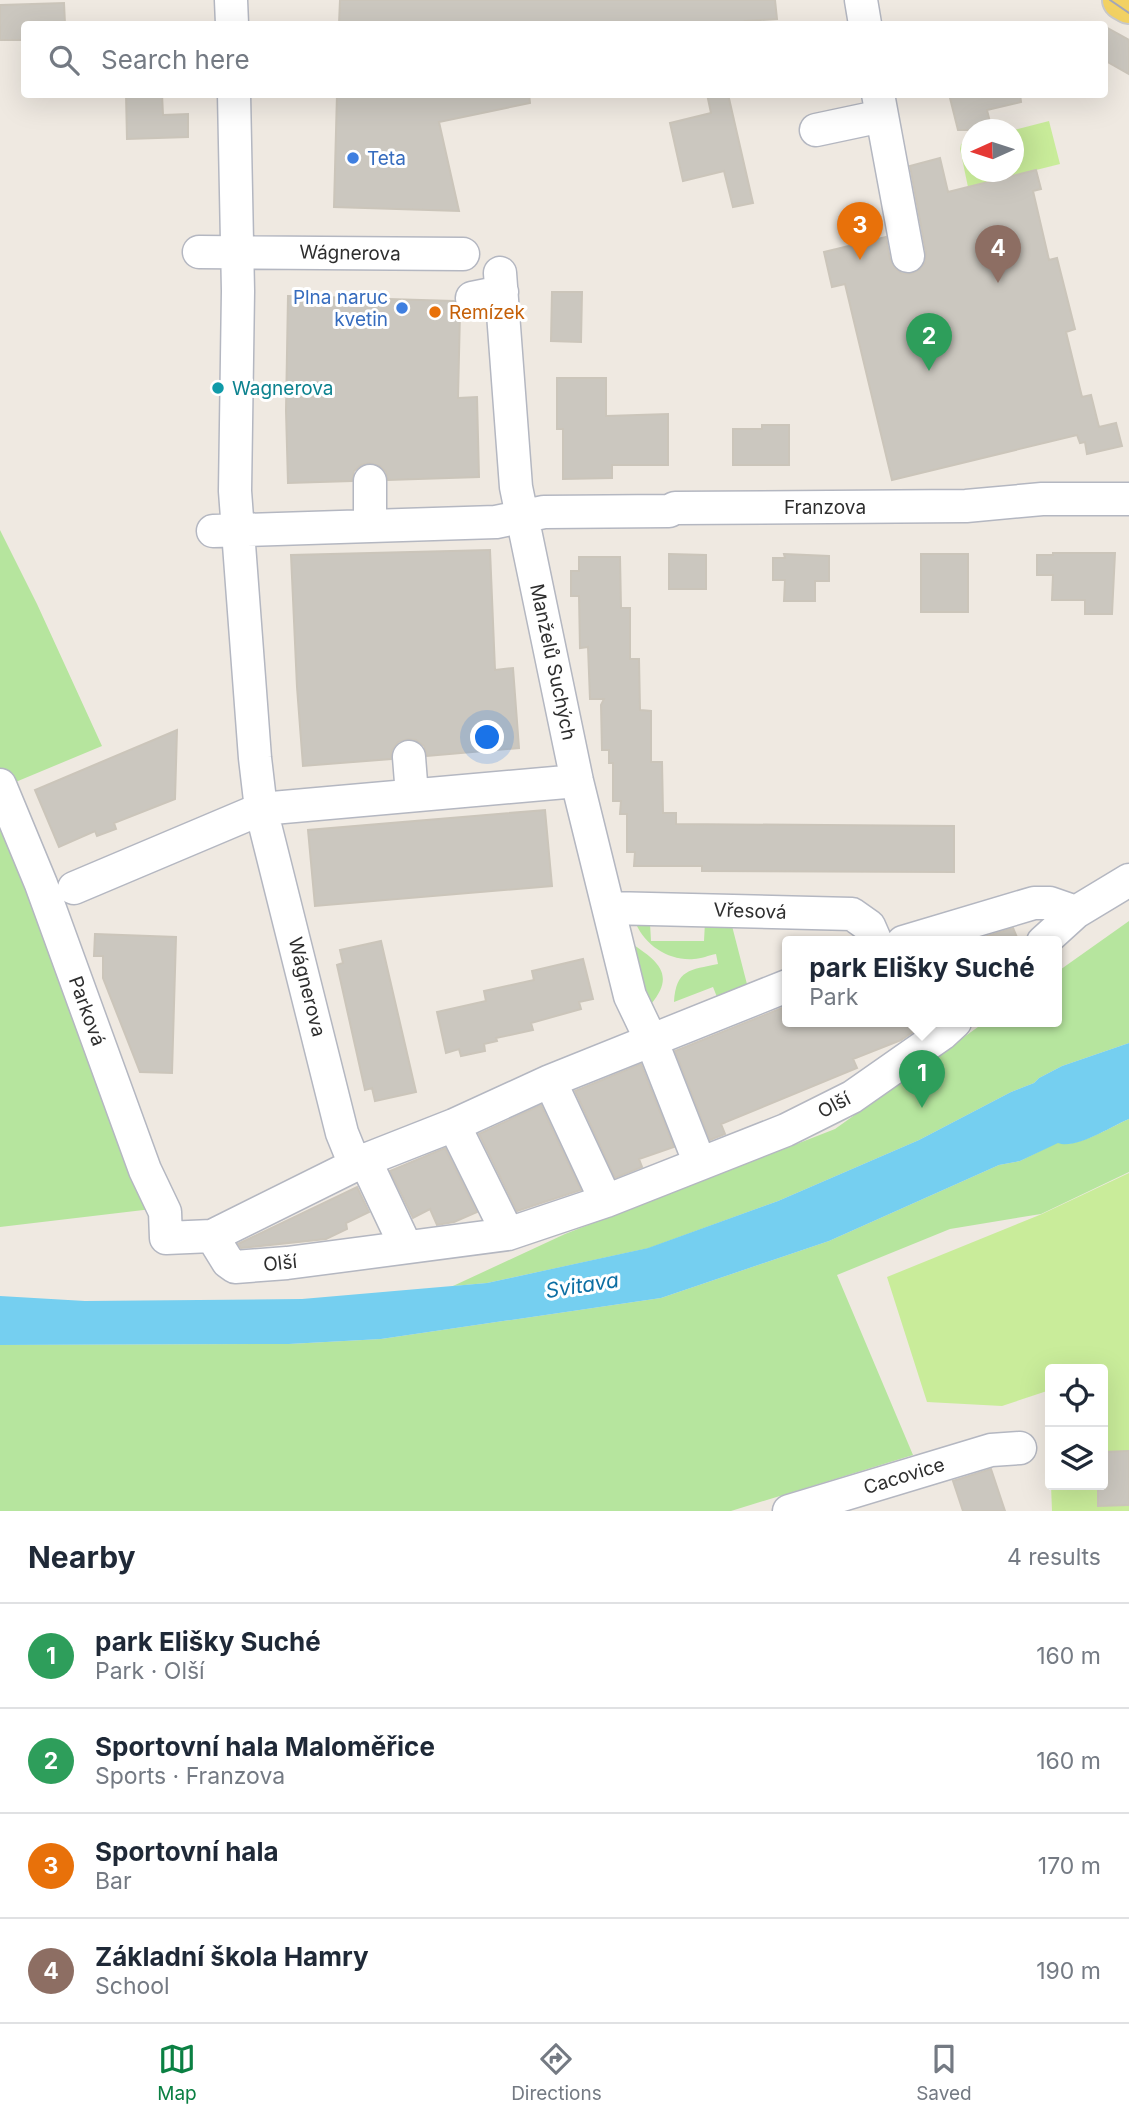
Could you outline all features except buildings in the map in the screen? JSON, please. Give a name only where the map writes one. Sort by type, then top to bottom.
[{"type":"main road","points":[[1122,0],[1129,4]]},
{"type":"street","points":[[231,0],[232,21]]},
{"type":"street","points":[[862,0],[865,21]]},
{"type":"street","name":"Wágnerova","points":[[234,98],[237,253],[235,491],[226,530],[261,809],[342,1133],[360,1162]]},
{"type":"street","points":[[816,130],[880,105],[908,256]]},
{"type":"street","points":[[199,252],[237,253]]},
{"type":"street","name":"Wágnerova","points":[[237,253],[463,254]]},
{"type":"street","name":"Manželů Suchých","points":[[492,288],[516,487],[577,780],[631,996],[652,1042]]},
{"type":"street","points":[[370,481],[388,534]]},
{"type":"street","name":"Franzova","points":[[523,517],[544,512],[669,511],[675,508],[966,506],[1042,499],[1129,499]]},
{"type":"street","points":[[226,530],[388,534],[523,517]]},
{"type":"street","points":[[409,757],[412,795]]},
{"type":"street","points":[[74,888],[261,809],[412,795],[461,804],[577,780]]},
{"type":"street","name":"Parková","points":[[0,785],[41,884],[145,1170],[165,1212],[166,1238],[212,1236]]},
{"type":"street","points":[[1050,936],[1076,912],[1129,880]]},
{"type":"street","points":[[923,936],[1034,903],[1050,903],[1076,912]]},
{"type":"street","name":"Vřesová","points":[[609,908],[852,914],[869,926],[873,936]]},
{"type":"street","points":[[212,1236],[360,1162],[454,1125],[550,1081],[782,988]]},
{"type":"street","name":"Olší","points":[[212,1236],[222,1254],[235,1268],[508,1234],[606,1200],[786,1130],[852,1097],[950,1027]]},
{"type":"street","points":[[652,1042],[700,1164]]},
{"type":"street","points":[[550,1081],[606,1200]]},
{"type":"street","points":[[454,1125],[508,1234]]},
{"type":"street","points":[[360,1162],[406,1247]]},
{"type":"street","name":"Cacovice","points":[[789,1511],[991,1450],[1020,1448]]},
{"type":"green space","points":[[1049,121],[1060,164],[1024,173],[1024,127]]},
{"type":"green space","points":[[967,182],[988,182],[968,187]]},
{"type":"green space","points":[[0,530],[102,746],[6,786],[0,773]]},
{"type":"green space","points":[[0,823],[54,955],[67,1004],[152,1209],[0,1227]]},
{"type":"green space","points":[[1129,921],[1129,1043],[1062,1066],[1034,1083],[1011,1092],[919,1140],[778,1201],[649,1248],[487,1283],[453,1286],[565,1234],[835,1129],[978,1027],[1062,1027],[1062,968]]},
{"type":"green space","points":[[705,922],[731,922],[749,992],[726,1000],[724,994],[717,997],[713,987],[674,1002],[681,977],[692,970],[718,964],[716,954],[694,959],[667,955],[646,939],[636,924],[650,923],[651,941],[704,941]]},
{"type":"green space","points":[[628,941],[654,960],[662,975],[659,993],[651,1004],[641,986]]},
{"type":"green space","points":[[1129,1119],[1129,1172],[1041,1214],[950,1229],[837,1275],[913,1455],[731,1511],[0,1511],[0,1345],[289,1344],[381,1339],[661,1298],[829,1241],[999,1165],[1020,1161],[1058,1142],[1065,1144],[1083,1140]]},
{"type":"green space","points":[[1129,1173],[1129,1511],[1052,1511],[1051,1490],[1108,1490],[1108,1364],[1045,1364],[1045,1392],[1002,1406],[927,1402],[887,1277],[1042,1214]]},
{"type":"water","name":"Svitava","points":[[1129,1043],[1129,1119],[1083,1140],[1058,1143],[1020,1161],[999,1165],[829,1241],[661,1298],[381,1339],[289,1344],[0,1345],[0,1296],[85,1301],[302,1299],[487,1283],[648,1248],[778,1201],[919,1140],[1011,1092],[1034,1083],[1062,1066]]},
{"type":"tram line","points":[[1110,0],[1129,13]]},
{"type":"place","name":"Teta","points":[[353,158]]},
{"type":"place","name":"Sportovní hala","points":[[860,260]]},
{"type":"place","name":"Základní škola Hamry","points":[[998,283]]},
{"type":"place","name":"Plna naruc kvetin","points":[[402,308]]},
{"type":"place","name":"Remízek","points":[[435,312]]},
{"type":"place","name":"Sportovní hala Maloměřice","points":[[929,371]]},
{"type":"place","name":"Wagnerova","points":[[218,388]]},
{"type":"place","name":"park Elišky Suché","points":[[922,1108]]}]
